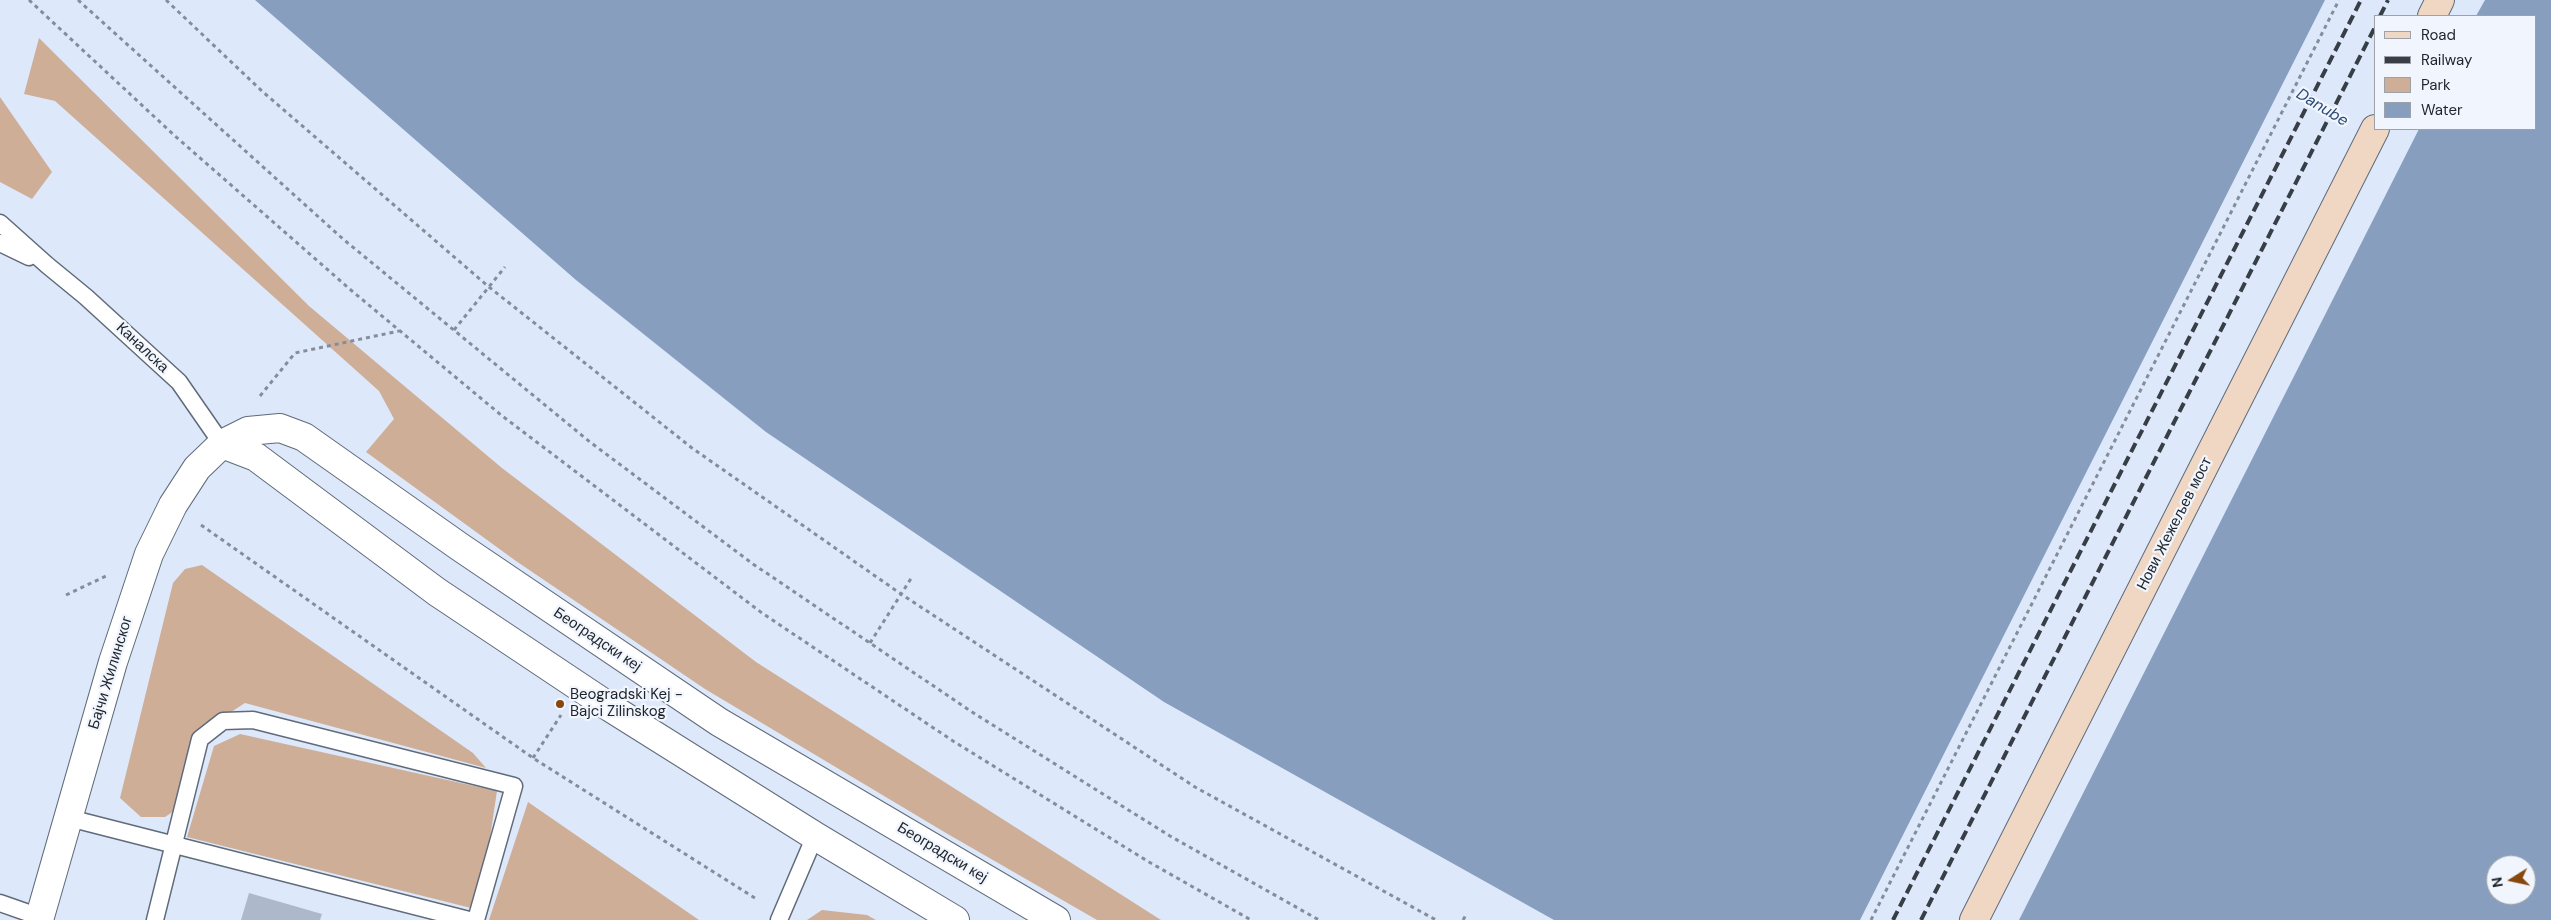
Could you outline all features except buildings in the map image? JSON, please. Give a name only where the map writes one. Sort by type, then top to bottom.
[{"type":"main road","points":[[2432,15],[2440,0]]},
{"type":"main road","name":"Нови Жежељев мост","points":[[1974,920],[2374,130]]},
{"type":"street","name":"Београдски кеј","points":[[222,444],[248,431],[280,428],[304,437],[460,547],[719,722],[1056,920]]},
{"type":"street","points":[[222,444],[256,457],[437,592],[611,708],[815,836],[954,920]]},
{"type":"street","name":"Бајчи Жилинског","points":[[40,918],[113,662],[146,563],[173,506],[197,468],[222,444]]},
{"type":"lane","name":"Каналска","points":[[0,223],[47,266],[86,297],[178,382],[222,444]]},
{"type":"lane","name":"Каналска","points":[[0,243],[47,266]]},
{"type":"lane","points":[[155,920],[200,739],[223,722],[253,720],[514,786],[476,920]]},
{"type":"lane","points":[[69,818],[469,920]]},
{"type":"lane","points":[[780,917],[815,836]]},
{"type":"lane","points":[[0,903],[40,918]]},
{"type":"path","points":[[29,0],[175,136],[399,330],[501,415],[762,614],[953,741],[1148,862],[1250,920]]},
{"type":"path","points":[[78,0],[342,239],[598,448],[754,564],[972,712],[1170,836],[1319,920]]},
{"type":"path","points":[[166,0],[263,92],[488,286],[692,448],[901,594],[1195,787],[1436,920]]},
{"type":"path","points":[[1871,920],[2339,0]]},
{"type":"path","points":[[454,330],[505,267]]},
{"type":"path","points":[[258,399],[295,353],[399,330]]},
{"type":"path","points":[[173,506],[533,758],[780,917]]},
{"type":"path","points":[[870,642],[912,577]]},
{"type":"path","points":[[514,786],[564,710]]},
{"type":"path","points":[[1463,920],[1466,915]]},
{"type":"green space","points":[[39,38],[309,306],[502,468],[756,662],[1161,920],[1097,920],[946,833],[705,689],[516,561],[366,452],[394,419],[379,391],[55,101],[24,94]]},
{"type":"green space","points":[[0,97],[52,172],[32,199],[0,182]]},
{"type":"green space","points":[[202,565],[473,753],[486,768],[245,703],[197,734],[177,809],[165,817],[141,817],[120,798],[173,583],[185,569]]},
{"type":"green space","points":[[240,734],[497,791],[479,910],[187,837],[214,746]]},
{"type":"green space","points":[[528,802],[699,920],[489,920]]},
{"type":"green space","points":[[822,910],[867,915],[876,920],[807,920]]},
{"type":"water","name":"Danube","points":[[255,0],[2551,0],[2551,920],[1554,920],[1164,702],[766,432],[576,280]]},
{"type":"pier","points":[[2325,0],[2485,0],[2477,15],[2374,15],[2374,130],[2418,130],[2019,920],[1860,920]]},
{"type":"railway","points":[[1893,920],[2361,0]]},
{"type":"railway","points":[[2380,15],[2388,0]]},
{"type":"railway","points":[[1921,920],[2374,29]]},
{"type":"place","name":"Beogradski Kej - Bajci Zilinskog","points":[[560,704]]}]
